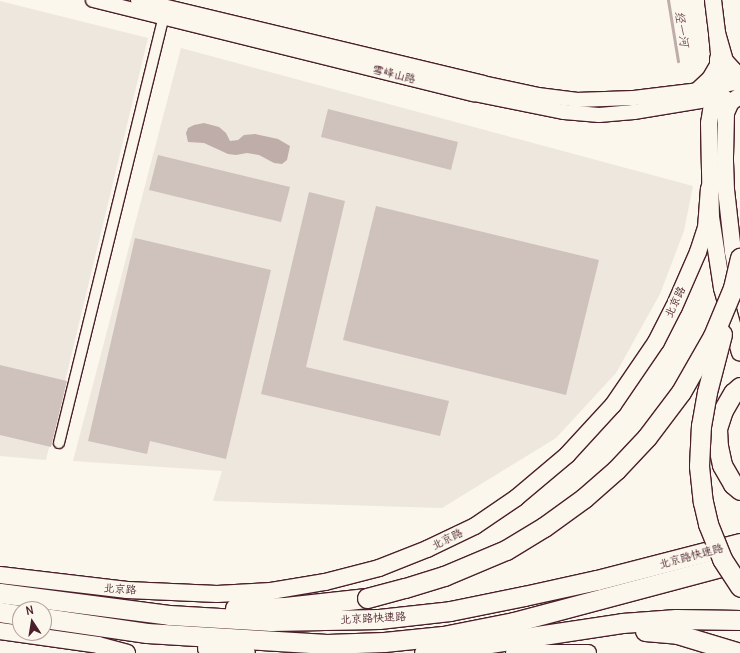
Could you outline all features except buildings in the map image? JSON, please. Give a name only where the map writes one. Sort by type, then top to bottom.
[{"type":"highway","points":[[740,258],[737,288],[707,392],[700,425],[699,466],[703,502],[708,524],[722,559],[740,587]]},
{"type":"highway","points":[[102,606],[206,608],[285,607],[367,598],[405,588],[473,565],[506,550],[544,528],[584,498],[616,470],[647,437],[681,392],[713,336],[737,288]]},
{"type":"highway","points":[[740,387],[733,393],[723,410],[717,429],[718,446],[722,465],[733,484],[740,490]]},
{"type":"highway","name":"北京路快速路","points":[[0,594],[169,615],[271,621],[379,619],[450,611],[524,596],[597,580],[740,543]]},
{"type":"highway","name":"北京路快速路","points":[[52,619],[147,633],[327,644],[384,642],[443,636],[514,622],[740,562]]},
{"type":"highway","points":[[0,612],[12,614]]},
{"type":"highway","points":[[52,619],[139,640],[245,653]]},
{"type":"highway","points":[[424,653],[480,645],[545,633],[622,623],[676,619],[740,620]]},
{"type":"highway","points":[[545,633],[628,629],[677,634],[740,653]]},
{"type":"main road","name":"雪峰山路","points":[[93,0],[164,16],[474,94],[564,112],[610,114],[719,92],[740,82]]},
{"type":"main road","name":"雪峰山路","points":[[138,0],[483,84],[538,95],[603,100],[698,97]]},
{"type":"main road","points":[[713,0],[717,33],[719,92],[711,111],[709,123],[709,188],[711,217],[722,288],[740,353]]},
{"type":"main road","points":[[698,97],[718,65],[717,33]]},
{"type":"main road","points":[[717,33],[725,61],[740,77]]},
{"type":"main road","points":[[719,92],[740,95]]},
{"type":"main road","points":[[737,288],[726,190],[725,157],[726,113],[731,102],[740,95]]},
{"type":"main road","name":"北京路","points":[[0,575],[127,590],[217,594],[270,591],[325,582],[379,568],[427,549],[475,526],[516,498],[567,455],[613,406],[656,342],[674,307],[698,252],[706,228],[709,188]]},
{"type":"main road","points":[[0,631],[74,641],[127,653]]},
{"type":"main road","points":[[514,653],[588,653]]},
{"type":"street","points":[[59,443],[164,16]]},
{"type":"shaded area","points":[[0,1],[148,38],[46,460],[0,456]]},
{"type":"shaded area","points":[[181,48],[693,186],[684,231],[660,294],[616,373],[556,438],[442,508],[213,501],[222,471],[73,461]]},
{"type":"shaded area","points":[[204,123],[219,127],[226,133],[230,141],[238,140],[244,135],[255,134],[278,139],[290,146],[287,160],[282,164],[274,163],[259,155],[247,153],[236,155],[228,154],[204,143],[188,142],[186,133],[188,128]]},
{"type":"waterway","name":"经一河","points":[[668,0],[678,61]]}]
